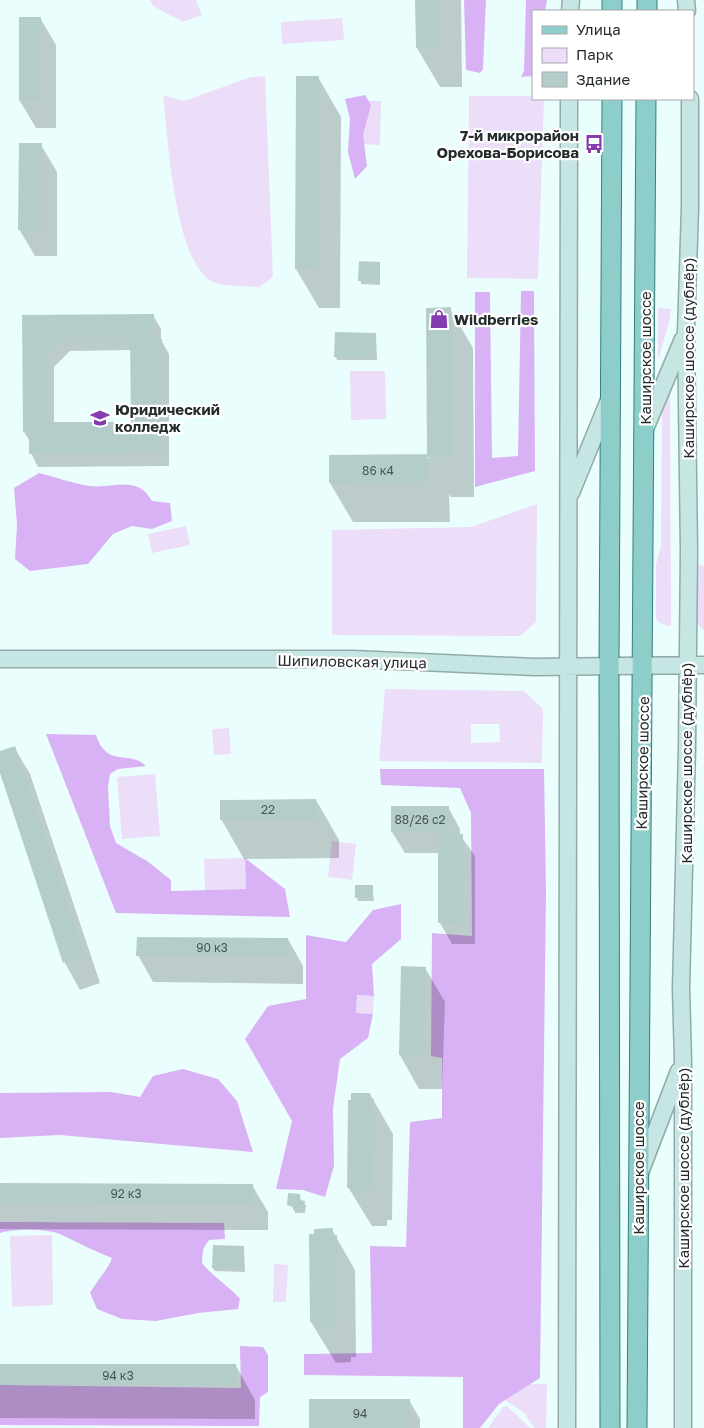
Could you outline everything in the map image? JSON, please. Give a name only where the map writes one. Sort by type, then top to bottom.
[{"type":"main road","points":[[567,1428],[569,100]]},
{"type":"main road","name":"Каширское шоссе","points":[[610,1428],[609,666],[612,100]]},
{"type":"main road","name":"Каширское шоссе","points":[[637,1428],[646,100]]},
{"type":"main road","name":"Каширское шоссе (дублёр)","points":[[683,1428],[683,1061],[681,989],[686,869],[689,550],[686,331],[690,208],[690,100]]},
{"type":"main road","points":[[644,432],[686,331]]},
{"type":"main road","points":[[568,500],[610,396]]},
{"type":"main road","name":"Шипиловская улица","points":[[0,659],[353,659],[569,667],[704,665]]},
{"type":"main road","points":[[638,1179],[683,1061]]},
{"type":"green space","points":[[150,0],[196,0],[202,15],[183,22],[153,6]]},
{"type":"green space","points":[[342,18],[344,40],[282,44],[281,22]]},
{"type":"green space","points":[[265,76],[273,277],[259,287],[217,283],[213,282],[200,270],[189,251],[181,225],[175,197],[163,95],[184,101],[251,77]]},
{"type":"green space","points":[[469,96],[532,96],[532,100],[544,100],[538,279],[467,278]]},
{"type":"green space","points":[[354,100],[381,101],[380,145],[353,144]]},
{"type":"green space","points":[[658,308],[671,309],[670,319],[658,360]]},
{"type":"green space","points":[[350,371],[385,371],[386,419],[351,420]]},
{"type":"green space","points":[[670,384],[671,626],[661,624],[656,619],[656,564],[661,547],[662,412]]},
{"type":"green space","points":[[537,504],[536,622],[520,636],[332,635],[332,530],[471,527]]},
{"type":"green space","points":[[186,526],[190,545],[152,553],[148,534]]},
{"type":"green space","points":[[696,565],[704,566],[704,631],[697,623]]},
{"type":"green space","points":[[385,689],[524,691],[543,709],[542,763],[379,761]],"holes":[[[471,724],[499,724],[500,742],[471,743]]]},
{"type":"green space","points":[[229,728],[231,754],[214,755],[212,729]]},
{"type":"green space","points":[[155,774],[160,836],[122,839],[117,777]]},
{"type":"green space","points":[[332,841],[356,844],[352,880],[328,877]]},
{"type":"green space","points":[[245,858],[246,889],[205,890],[204,859]]},
{"type":"green space","points":[[357,995],[374,996],[373,1014],[356,1013]]},
{"type":"green space","points":[[52,1235],[53,1305],[12,1307],[10,1236]]},
{"type":"green space","points":[[274,1264],[288,1265],[286,1302],[273,1302]]},
{"type":"green space","points":[[507,1384],[547,1384],[546,1428],[535,1428],[527,1418],[527,1415],[505,1400]]},
{"type":"green space","points":[[507,1406],[530,1428],[488,1428],[503,1407]]},
{"type":"shaded area","points":[[464,0],[486,0],[483,69],[480,73],[466,70]]},
{"type":"shaded area","points":[[526,0],[547,0],[545,10],[532,10],[532,76],[521,77],[524,71]]},
{"type":"shaded area","points":[[365,95],[371,105],[363,135],[367,166],[355,179],[348,152],[350,119],[345,99]]},
{"type":"shaded area","points":[[521,291],[534,291],[535,471],[475,487],[475,292],[490,292],[492,458],[518,456]]},
{"type":"shaded area","points":[[39,473],[89,486],[132,485],[146,493],[152,501],[170,503],[172,521],[152,529],[132,526],[113,534],[88,564],[30,571],[15,559],[17,525],[14,488]]},
{"type":"shaded area","points":[[46,734],[96,735],[106,752],[139,761],[146,766],[118,769],[110,774],[108,787],[110,826],[116,843],[147,861],[171,880],[171,891],[246,889],[245,858],[285,889],[290,917],[116,913]]},
{"type":"shaded area","points":[[380,769],[544,769],[546,892],[540,1378],[499,1404],[480,1428],[463,1428],[463,1377],[304,1375],[304,1354],[372,1353],[370,1246],[406,1247],[410,1122],[442,1118],[442,1058],[431,1056],[432,933],[472,936],[471,813],[460,788],[381,785]]},
{"type":"shaded area","points":[[401,904],[401,939],[372,964],[374,996],[357,995],[356,1013],[373,1014],[368,1038],[340,1059],[333,1109],[334,1166],[325,1197],[303,1190],[276,1189],[292,1121],[245,1039],[268,1006],[306,999],[306,935],[346,942],[373,910]]},
{"type":"shaded area","points":[[183,1069],[218,1079],[237,1101],[253,1152],[60,1135],[0,1138],[0,1093],[111,1092],[140,1097],[153,1076]]},
{"type":"shaded area","points":[[0,1222],[224,1223],[225,1239],[209,1240],[203,1249],[202,1263],[240,1299],[238,1309],[198,1313],[156,1321],[122,1319],[97,1309],[90,1293],[112,1258],[62,1235],[48,1231],[31,1230],[0,1233]]},
{"type":"shaded area","points":[[240,1346],[263,1347],[268,1355],[268,1392],[260,1397],[259,1426],[0,1425],[0,1385],[241,1388]]},
{"type":"building","points":[[415,0],[439,0],[440,48],[416,48]]},
{"type":"building","points":[[19,17],[41,17],[41,101],[19,101]]},
{"type":"building","points":[[296,76],[319,76],[318,269],[295,269]]},
{"type":"building","points":[[19,143],[42,143],[42,230],[18,230]]},
{"type":"building","points":[[359,261],[380,262],[380,282],[358,281]]},
{"type":"building","points":[[451,307],[452,457],[427,457],[426,308]]},
{"type":"building","points":[[154,314],[154,339],[162,339],[162,453],[29,454],[29,432],[23,432],[22,315]],"holes":[[[130,337],[131,422],[47,422],[47,353],[62,338]]]},
{"type":"building","points":[[335,332],[376,333],[376,358],[334,357]]},
{"type":"building","points":[[427,454],[427,482],[329,483],[329,455]]},
{"type":"building","points":[[15,746],[85,956],[63,963],[0,773],[0,751]]},
{"type":"building","points":[[316,799],[317,819],[220,820],[220,800]]},
{"type":"building","points":[[391,806],[449,806],[449,834],[463,834],[463,923],[438,923],[438,832],[391,832]]},
{"type":"building","points":[[355,885],[373,885],[373,898],[355,898]]},
{"type":"building","points":[[137,937],[288,938],[288,957],[136,956]]},
{"type":"building","points":[[401,966],[426,967],[424,1056],[399,1055]]},
{"type":"building","points":[[351,1093],[370,1093],[370,1099],[374,1099],[373,1187],[368,1187],[368,1193],[351,1192],[351,1188],[347,1188],[348,1100],[351,1100]]},
{"type":"building","points":[[0,1183],[253,1184],[253,1204],[0,1202]]},
{"type":"building","points":[[288,1193],[300,1194],[300,1200],[305,1201],[304,1211],[293,1210],[293,1206],[287,1205]]},
{"type":"building","points":[[333,1228],[333,1235],[337,1235],[337,1323],[333,1323],[333,1329],[316,1329],[315,1322],[310,1322],[309,1234],[314,1234],[314,1229]]},
{"type":"building","points":[[213,1245],[244,1246],[244,1269],[212,1268]]},
{"type":"building","points":[[0,1364],[236,1364],[236,1385],[0,1385]]},
{"type":"building","points":[[309,1399],[410,1399],[410,1428],[309,1428]]},
{"type":"place","name":"7-й микрорайон Орехова-Борисова","points":[[594,144]]},
{"type":"place","name":"Wildberries","points":[[439,319]]},
{"type":"place","name":"Юридический колледж","points":[[100,418]]}]
